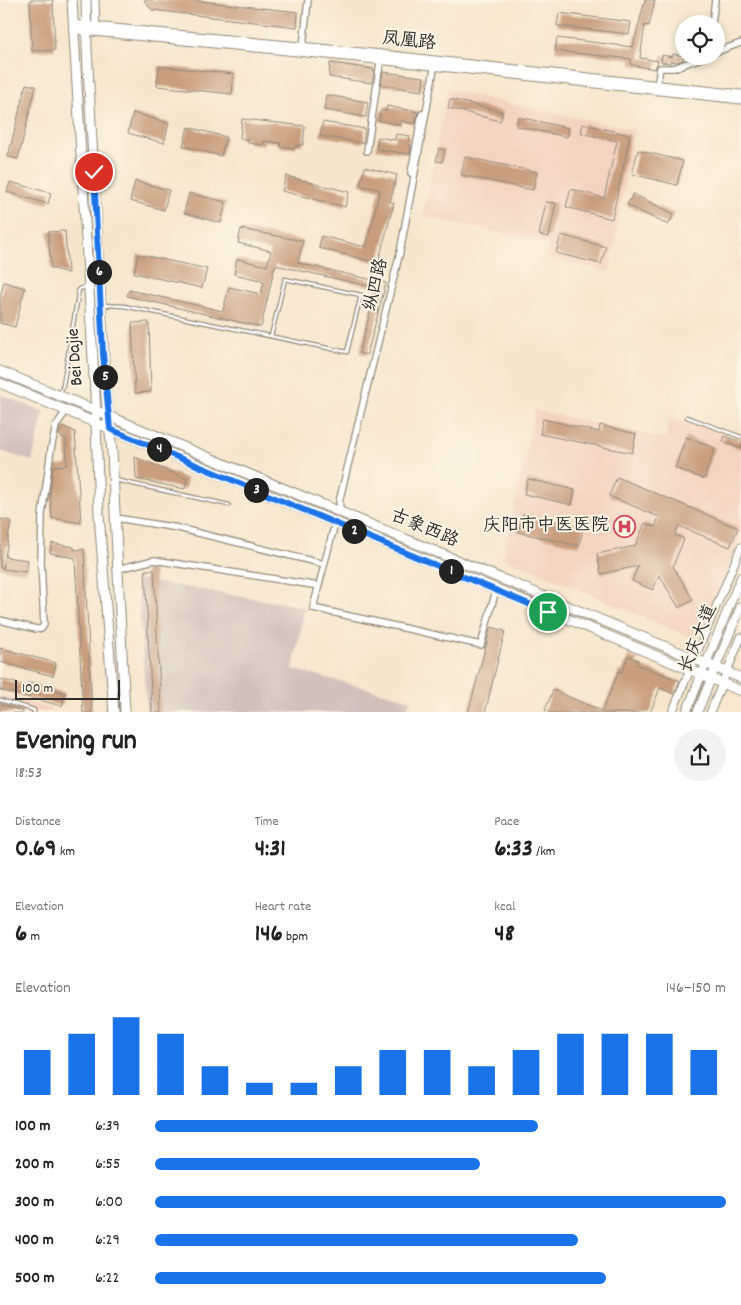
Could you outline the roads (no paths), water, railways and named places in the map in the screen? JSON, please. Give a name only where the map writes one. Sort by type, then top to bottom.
[{"type":"main road","name":"Bei Dajie","points":[[72,0],[99,514],[114,712]]},
{"type":"main road","name":"Bei Dajie","points":[[86,0],[91,28],[101,305],[114,480],[125,712]]},
{"type":"main road","name":"古象西路","points":[[0,371],[741,678]]},
{"type":"main road","name":"古象西路","points":[[0,383],[741,691]]},
{"type":"main road","name":"长庆大道","points":[[686,712],[741,577]]},
{"type":"main road","name":"长庆大道","points":[[697,712],[741,606]]},
{"type":"street","points":[[91,28],[95,0]]},
{"type":"street","points":[[303,47],[308,0]]},
{"type":"street","points":[[713,15],[715,0]]},
{"type":"street","name":"凤凰路","points":[[73,27],[303,47],[741,100]]},
{"type":"street","name":"凤凰路","points":[[91,28],[381,57]]},
{"type":"street","points":[[725,49],[741,43]]},
{"type":"street","points":[[367,151],[381,57]]},
{"type":"street","name":"凤凰路","points":[[433,63],[741,94]]},
{"type":"street","name":"纵四路","points":[[326,506],[333,505],[336,500],[383,312],[433,63]]},
{"type":"street","name":"纵四路","points":[[342,513],[340,502],[398,261],[433,63]]},
{"type":"street","points":[[657,85],[660,68],[674,68],[682,65]]},
{"type":"street","points":[[0,620],[36,629],[41,629],[45,623],[42,515],[56,426],[66,411]]},
{"type":"street","points":[[116,518],[178,528],[324,564]]},
{"type":"street","points":[[335,523],[313,608],[481,645],[496,590]]},
{"type":"street","points":[[672,712],[741,547]]},
{"type":"street","points":[[118,569],[154,560],[319,586]]},
{"type":"street","points":[[710,712],[741,638]]},
{"type":"lane","points":[[101,305],[124,306],[347,352],[361,295],[285,279],[271,336]]},
{"type":"lane","points":[[60,396],[79,289],[88,286]]},
{"type":"lane","points":[[687,417],[741,437]]},
{"type":"lane","points":[[114,480],[229,505]]},
{"type":"lane","points":[[0,700],[34,710],[34,712]]},
{"type":"place","name":"庆阳市中医医院","points":[[625,526]]}]
